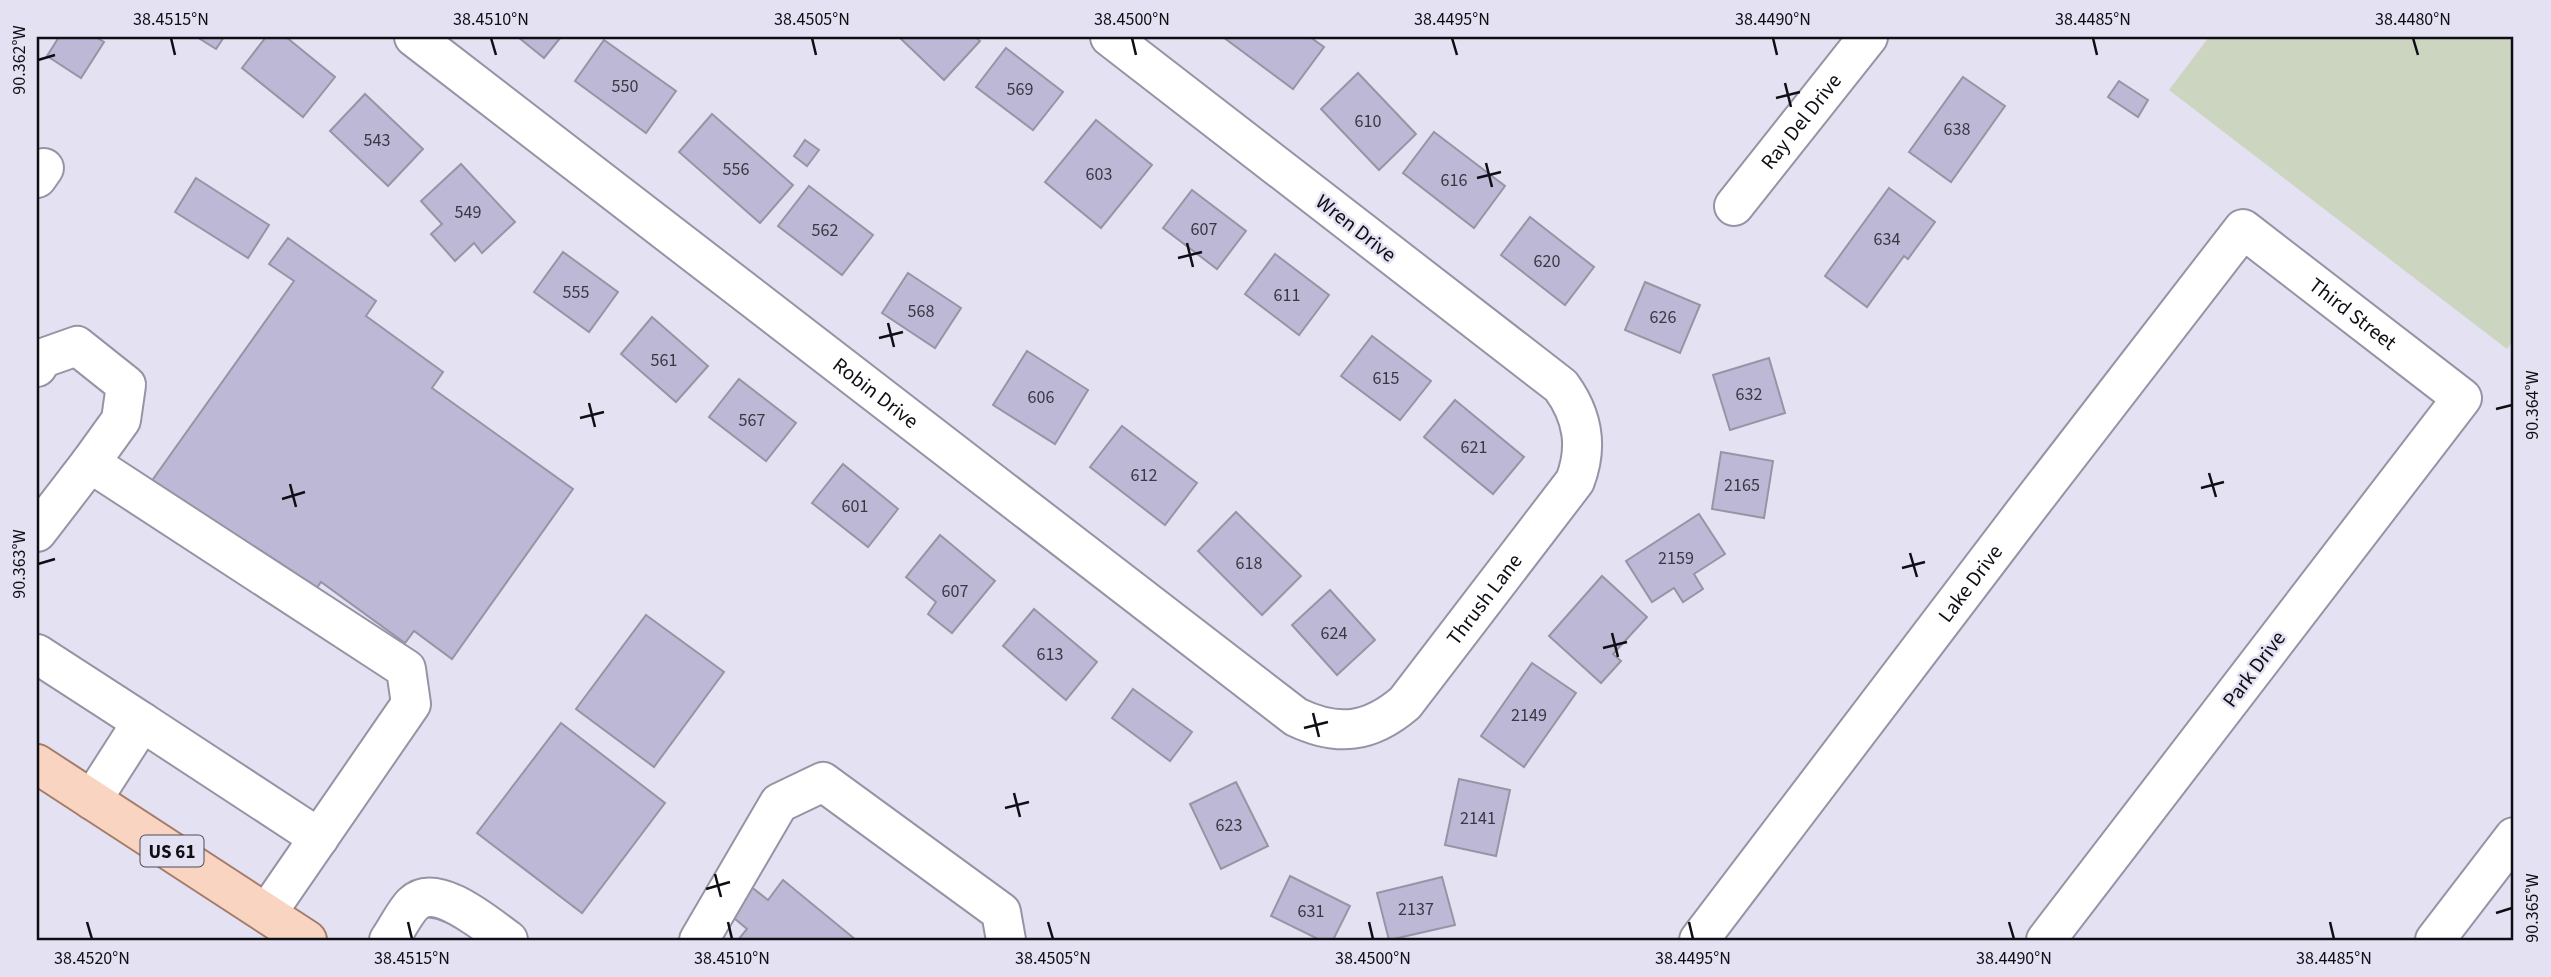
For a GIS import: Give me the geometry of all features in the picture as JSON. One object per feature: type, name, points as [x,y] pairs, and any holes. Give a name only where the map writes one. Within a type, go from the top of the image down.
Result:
[{"type":"main road","name":"US 61","points":[[37,764],[307,940]]},
{"type":"street","name":"Robin Drive","points":[[414,37],[1296,717],[1328,729],[1345,730]]},
{"type":"street","name":"Wren Drive","points":[[1110,37],[1562,386],[1576,409],[1583,434]]},
{"type":"street","name":"Ray Del Drive","points":[[1734,206],[1868,37]]},
{"type":"street","name":"Third Street","points":[[2243,229],[2462,398]]},
{"type":"street","name":"Lake Drive","points":[[1699,940],[2243,229]]},
{"type":"street","points":[[37,367],[43,358],[77,346],[126,385],[121,420],[37,532]]},
{"type":"street","name":"Park Drive","points":[[2046,940],[2462,398]]},
{"type":"street","name":"Thrush Lane","points":[[1345,730],[1377,723],[1405,703],[1575,481],[1582,459],[1583,434]]},
{"type":"street","points":[[90,463],[406,669],[411,704],[267,913]]},
{"type":"street","points":[[37,654],[319,838]]},
{"type":"street","points":[[92,800],[142,722]]},
{"type":"street","points":[[699,940],[779,803],[823,782],[1001,912],[1006,940]]},
{"type":"street","points":[[2435,940],[2514,837]]},
{"type":"street","points":[[389,940],[414,903],[424,898],[435,898],[454,902],[508,940]]},
{"type":"green space","points":[[2209,37],[2514,37],[2514,340],[2507,349],[2169,90]]},
{"type":"building","points":[[59,37],[96,37],[104,42],[81,78],[47,56]]},
{"type":"building","points":[[197,37],[224,37],[216,49]]},
{"type":"building","points":[[266,37],[286,37],[335,77],[303,117],[242,68]]},
{"type":"building","points":[[518,37],[561,37],[544,58]]},
{"type":"building","points":[[899,37],[975,37],[980,41],[944,80]]},
{"type":"building","points":[[1223,37],[1310,37],[1324,47],[1293,89]]},
{"type":"building","points":[[604,40],[676,91],[646,133],[575,81]]},
{"type":"building","points":[[1006,48],[1063,92],[1033,130],[976,87]]},
{"type":"building","points":[[1358,73],[1416,134],[1379,170],[1321,109]]},
{"type":"building","points":[[1963,77],[2005,106],[1951,182],[1909,152]]},
{"type":"building","points":[[2119,81],[2148,100],[2138,117],[2108,97]]},
{"type":"building","points":[[365,94],[423,149],[388,186],[330,131]]},
{"type":"building","points":[[712,114],[793,185],[760,223],[679,152]]},
{"type":"building","points":[[1096,120],[1152,165],[1101,228],[1045,182]]},
{"type":"building","points":[[1434,132],[1505,186],[1474,228],[1403,173]]},
{"type":"building","points":[[805,140],[819,150],[807,166],[794,156]]},
{"type":"building","points":[[461,164],[515,222],[482,253],[474,243],[455,261],[431,234],[442,224],[421,201]]},
{"type":"building","points":[[196,178],[269,225],[248,258],[175,212]]},
{"type":"building","points":[[809,186],[873,235],[842,275],[778,226]]},
{"type":"building","points":[[1889,188],[1935,222],[1908,259],[1904,256],[1867,307],[1825,276]]},
{"type":"building","points":[[1192,190],[1246,231],[1217,269],[1163,228]]},
{"type":"building","points":[[1530,217],[1594,267],[1565,305],[1501,255]]},
{"type":"building","points":[[288,238],[376,301],[366,316],[443,372],[432,388],[573,489],[452,659],[414,631],[405,643],[321,582],[309,599],[146,489],[294,281],[269,264]]},
{"type":"building","points":[[563,252],[618,292],[589,332],[534,292]]},
{"type":"building","points":[[1275,254],[1329,295],[1299,335],[1245,294]]},
{"type":"building","points":[[908,273],[961,308],[935,348],[882,313]]},
{"type":"building","points":[[1645,282],[1700,305],[1680,353],[1625,330]]},
{"type":"building","points":[[652,317],[708,366],[676,402],[621,354]]},
{"type":"building","points":[[1372,336],[1431,381],[1400,420],[1341,376]]},
{"type":"building","points":[[1027,351],[1088,390],[1055,444],[993,405]]},
{"type":"building","points":[[1769,358],[1785,413],[1730,430],[1713,375]]},
{"type":"building","points":[[739,379],[796,423],[766,461],[709,417]]},
{"type":"building","points":[[1455,400],[1524,457],[1493,494],[1424,437]]},
{"type":"building","points":[[1122,426],[1197,483],[1165,525],[1090,467]]},
{"type":"building","points":[[1721,452],[1773,461],[1764,518],[1712,509]]},
{"type":"building","points":[[843,464],[898,509],[868,547],[812,503]]},
{"type":"building","points":[[1236,512],[1301,576],[1262,615],[1198,551]]},
{"type":"building","points":[[1699,514],[1725,554],[1694,574],[1703,589],[1683,602],[1674,588],[1652,602],[1626,561]]},
{"type":"building","points":[[940,535],[995,581],[952,633],[928,614],[936,602],[906,577]]},
{"type":"building","points":[[1602,576],[1647,617],[1613,654],[1621,661],[1601,683],[1549,636]]},
{"type":"building","points":[[1330,590],[1375,640],[1337,675],[1292,625]]},
{"type":"building","points":[[1034,609],[1097,662],[1066,700],[1003,646]]},
{"type":"building","points":[[646,615],[724,672],[654,767],[576,709]]},
{"type":"building","points":[[1532,663],[1576,693],[1524,767],[1481,736]]},
{"type":"building","points":[[1133,689],[1192,732],[1170,761],[1112,718]]},
{"type":"building","points":[[561,723],[665,803],[582,913],[477,833]]},
{"type":"building","points":[[1459,779],[1510,790],[1496,856],[1445,845]]},
{"type":"building","points":[[1236,782],[1268,846],[1221,869],[1190,804]]},
{"type":"building","points":[[1290,876],[1350,906],[1333,940],[1320,940],[1271,916]]},
{"type":"building","points":[[1442,877],[1455,925],[1389,940],[1377,893]]},
{"type":"building","points":[[783,880],[856,940],[738,940],[747,929],[728,913],[750,886],[768,900]]}]
